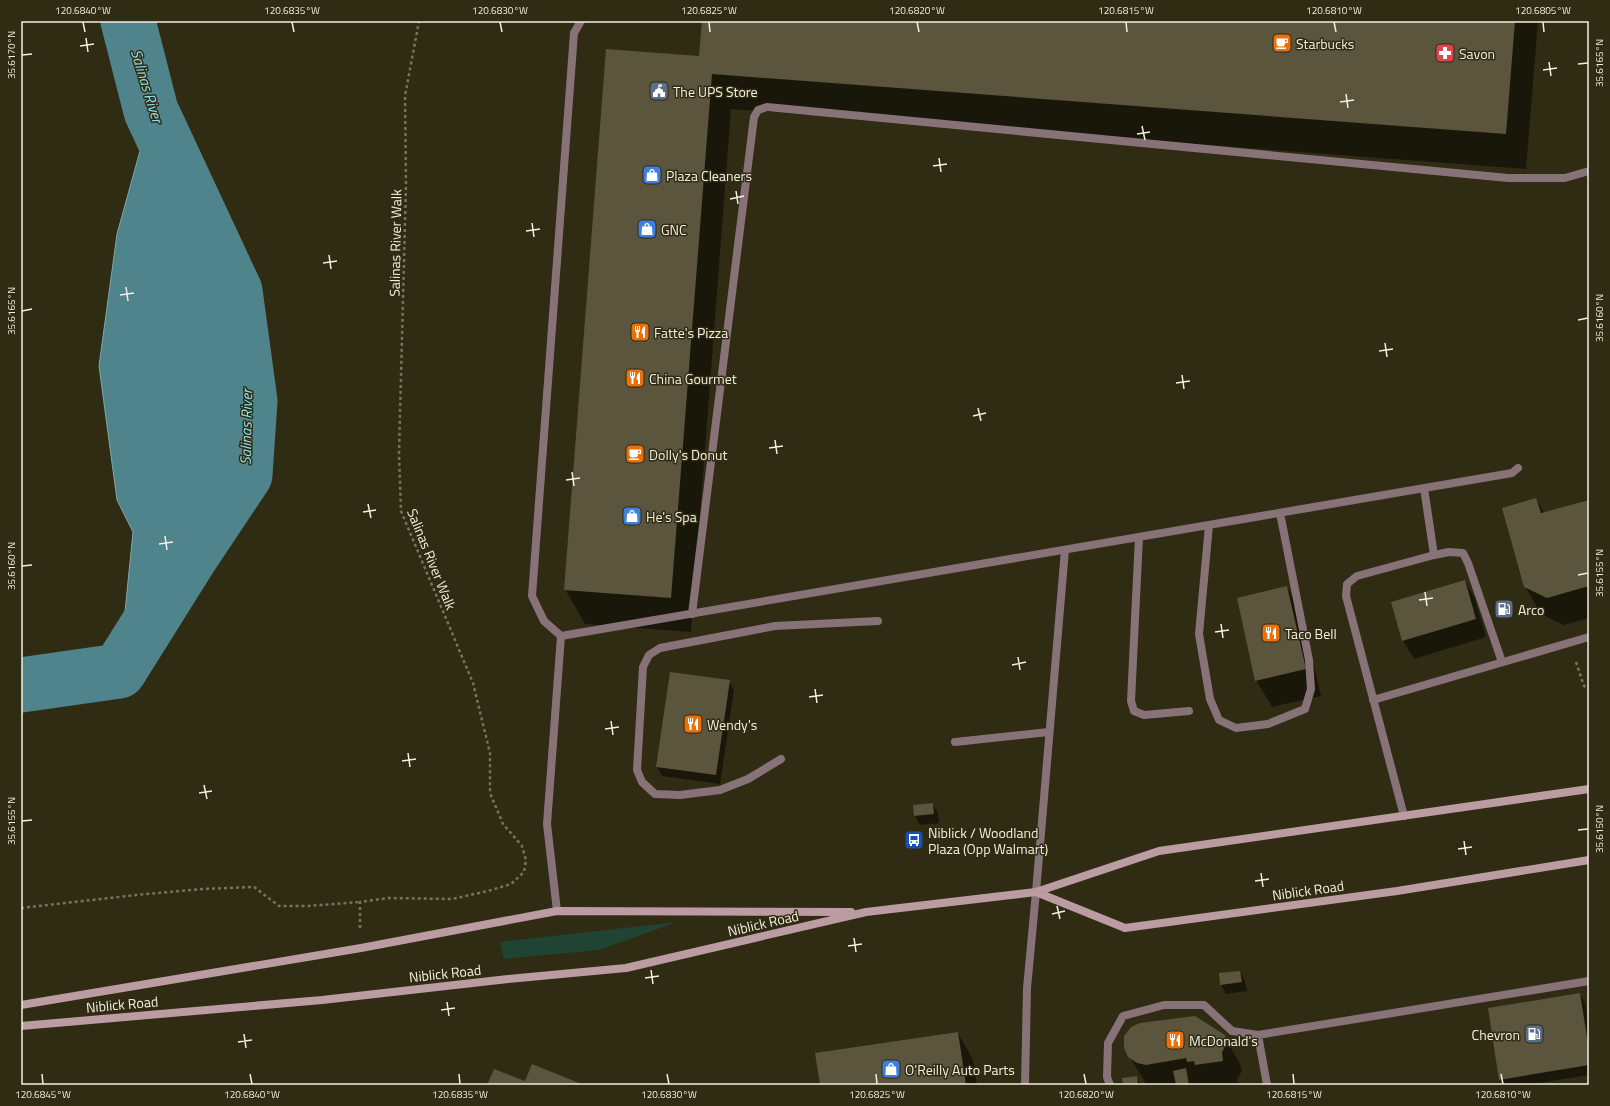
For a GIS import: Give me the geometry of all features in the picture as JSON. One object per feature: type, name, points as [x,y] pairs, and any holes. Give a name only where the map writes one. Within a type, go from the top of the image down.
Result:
[{"type":"main road","name":"Niblick Road","points":[[21,1026],[322,1000],[508,979],[626,968],[866,912],[1036,892],[1159,851],[1589,789]]},
{"type":"main road","name":"Niblick Road","points":[[1036,892],[1125,928],[1397,891],[1589,860]]},
{"type":"main road","name":"Niblick Road","points":[[21,1004],[361,948],[557,911],[866,912]]},
{"type":"street","points":[[561,636],[544,621],[532,596],[574,33],[581,21]]},
{"type":"street","points":[[692,614],[754,117],[758,110],[767,108],[1508,178],[1565,178],[1589,171]]},
{"type":"street","points":[[561,636],[1512,473],[1518,468]]},
{"type":"street","points":[[1424,488],[1434,555]]},
{"type":"street","points":[[1209,525],[1199,634],[1210,699],[1219,720],[1236,728],[1268,724],[1305,709],[1311,689],[1309,660],[1280,513]]},
{"type":"street","points":[[1139,537],[1131,701],[1134,711],[1144,715],[1189,711]]},
{"type":"street","points":[[1025,1085],[1027,988],[1065,550]]},
{"type":"street","points":[[1404,816],[1346,596],[1348,584],[1357,576],[1434,555],[1449,552],[1463,553],[1468,563],[1502,662]]},
{"type":"street","points":[[781,759],[748,779],[720,790],[680,795],[655,794],[642,782],[637,770],[643,667],[649,655],[660,648],[776,626],[878,622]]},
{"type":"street","points":[[557,911],[547,824],[561,636]]},
{"type":"street","points":[[1373,700],[1589,637]]},
{"type":"street","points":[[955,742],[1049,732]]},
{"type":"street","points":[[1110,1085],[1107,1077],[1108,1042],[1123,1016],[1164,1005],[1204,1005],[1232,1031],[1258,1035],[1589,981]]},
{"type":"street","points":[[1258,1035],[1266,1085]]},
{"type":"path","name":"Salinas River Walk","points":[[419,21],[405,96],[406,184],[400,453],[401,511],[473,683],[490,754],[490,793],[503,824],[522,846],[526,860],[529,864]]},
{"type":"path","points":[[1570,642],[1584,686],[1589,689]]},
{"type":"path","points":[[21,908],[158,893],[254,887],[279,906],[308,906],[388,898],[452,899],[511,884],[524,872],[526,860]]},
{"type":"path","points":[[360,902],[361,948]]},
{"type":"green space","points":[[677,922],[599,950],[504,959],[500,942]]},
{"type":"water","points":[[151,111],[235,291],[250,401],[245,475],[191,556],[119,671],[133,532],[117,500],[99,366],[117,234]]},
{"type":"building","points":[[702,21],[1515,21],[1506,134],[712,74],[671,598],[564,590],[606,49],[699,56]]},
{"type":"building","points":[[1536,498],[1541,513],[1589,500],[1589,586],[1547,598],[1524,587],[1502,508]]},
{"type":"building","points":[[1465,580],[1476,619],[1402,641],[1391,602]]},
{"type":"building","name":"Taco Bell","points":[[1287,586],[1306,669],[1255,681],[1237,598]]},
{"type":"building","name":"Wendy's","points":[[670,672],[730,680],[716,775],[656,767]]},
{"type":"building","points":[[933,803],[934,814],[914,816],[913,805]]},
{"type":"building","points":[[1240,971],[1242,982],[1220,985],[1219,973]]},
{"type":"building","points":[[1580,993],[1589,1050],[1589,1065],[1499,1080],[1488,1008]]},
{"type":"building","name":"McDonald's","points":[[1195,1016],[1225,1035],[1227,1043],[1222,1052],[1223,1061],[1195,1065],[1194,1061],[1187,1062],[1186,1058],[1146,1065],[1137,1063],[1128,1057],[1124,1048],[1124,1036],[1131,1027],[1140,1023]]},
{"type":"building","name":"O'Reilly Auto Parts","points":[[958,1032],[966,1085],[820,1085],[815,1053]]},
{"type":"building","points":[[532,1064],[584,1085],[487,1085],[494,1069],[525,1081]]},
{"type":"building","points":[[1186,1068],[1189,1085],[1176,1085],[1173,1071]]},
{"type":"building","points":[[1137,1076],[1138,1085],[1123,1085],[1122,1078]]},
{"type":"waterway","name":"Salinas River","points":[[21,685],[119,671],[191,556],[245,475],[250,401],[235,291],[151,111],[128,21]]},
{"type":"place","name":"Starbucks","points":[[1282,43]]},
{"type":"place","name":"Savon","points":[[1445,53]]},
{"type":"place","name":"The UPS Store","points":[[659,91]]},
{"type":"place","name":"Plaza Cleaners","points":[[652,175]]},
{"type":"place","name":"GNC","points":[[647,229]]},
{"type":"place","name":"Fatte's Pizza","points":[[640,332]]},
{"type":"place","name":"China Gourmet","points":[[635,378]]},
{"type":"place","name":"Dolly's Donut","points":[[635,454]]},
{"type":"place","name":"He's Spa","points":[[632,516]]},
{"type":"place","name":"Arco","points":[[1504,609]]},
{"type":"place","name":"Taco Bell","points":[[1271,633]]},
{"type":"place","name":"Wendy's","points":[[693,724]]},
{"type":"place","name":"Niblick / Woodland Plaza (Opp Walmart)","points":[[914,840]]},
{"type":"place","name":"Chevron","points":[[1534,1034]]},
{"type":"place","name":"McDonald's","points":[[1175,1040]]},
{"type":"place","name":"O'Reilly Auto Parts","points":[[891,1069]]}]
